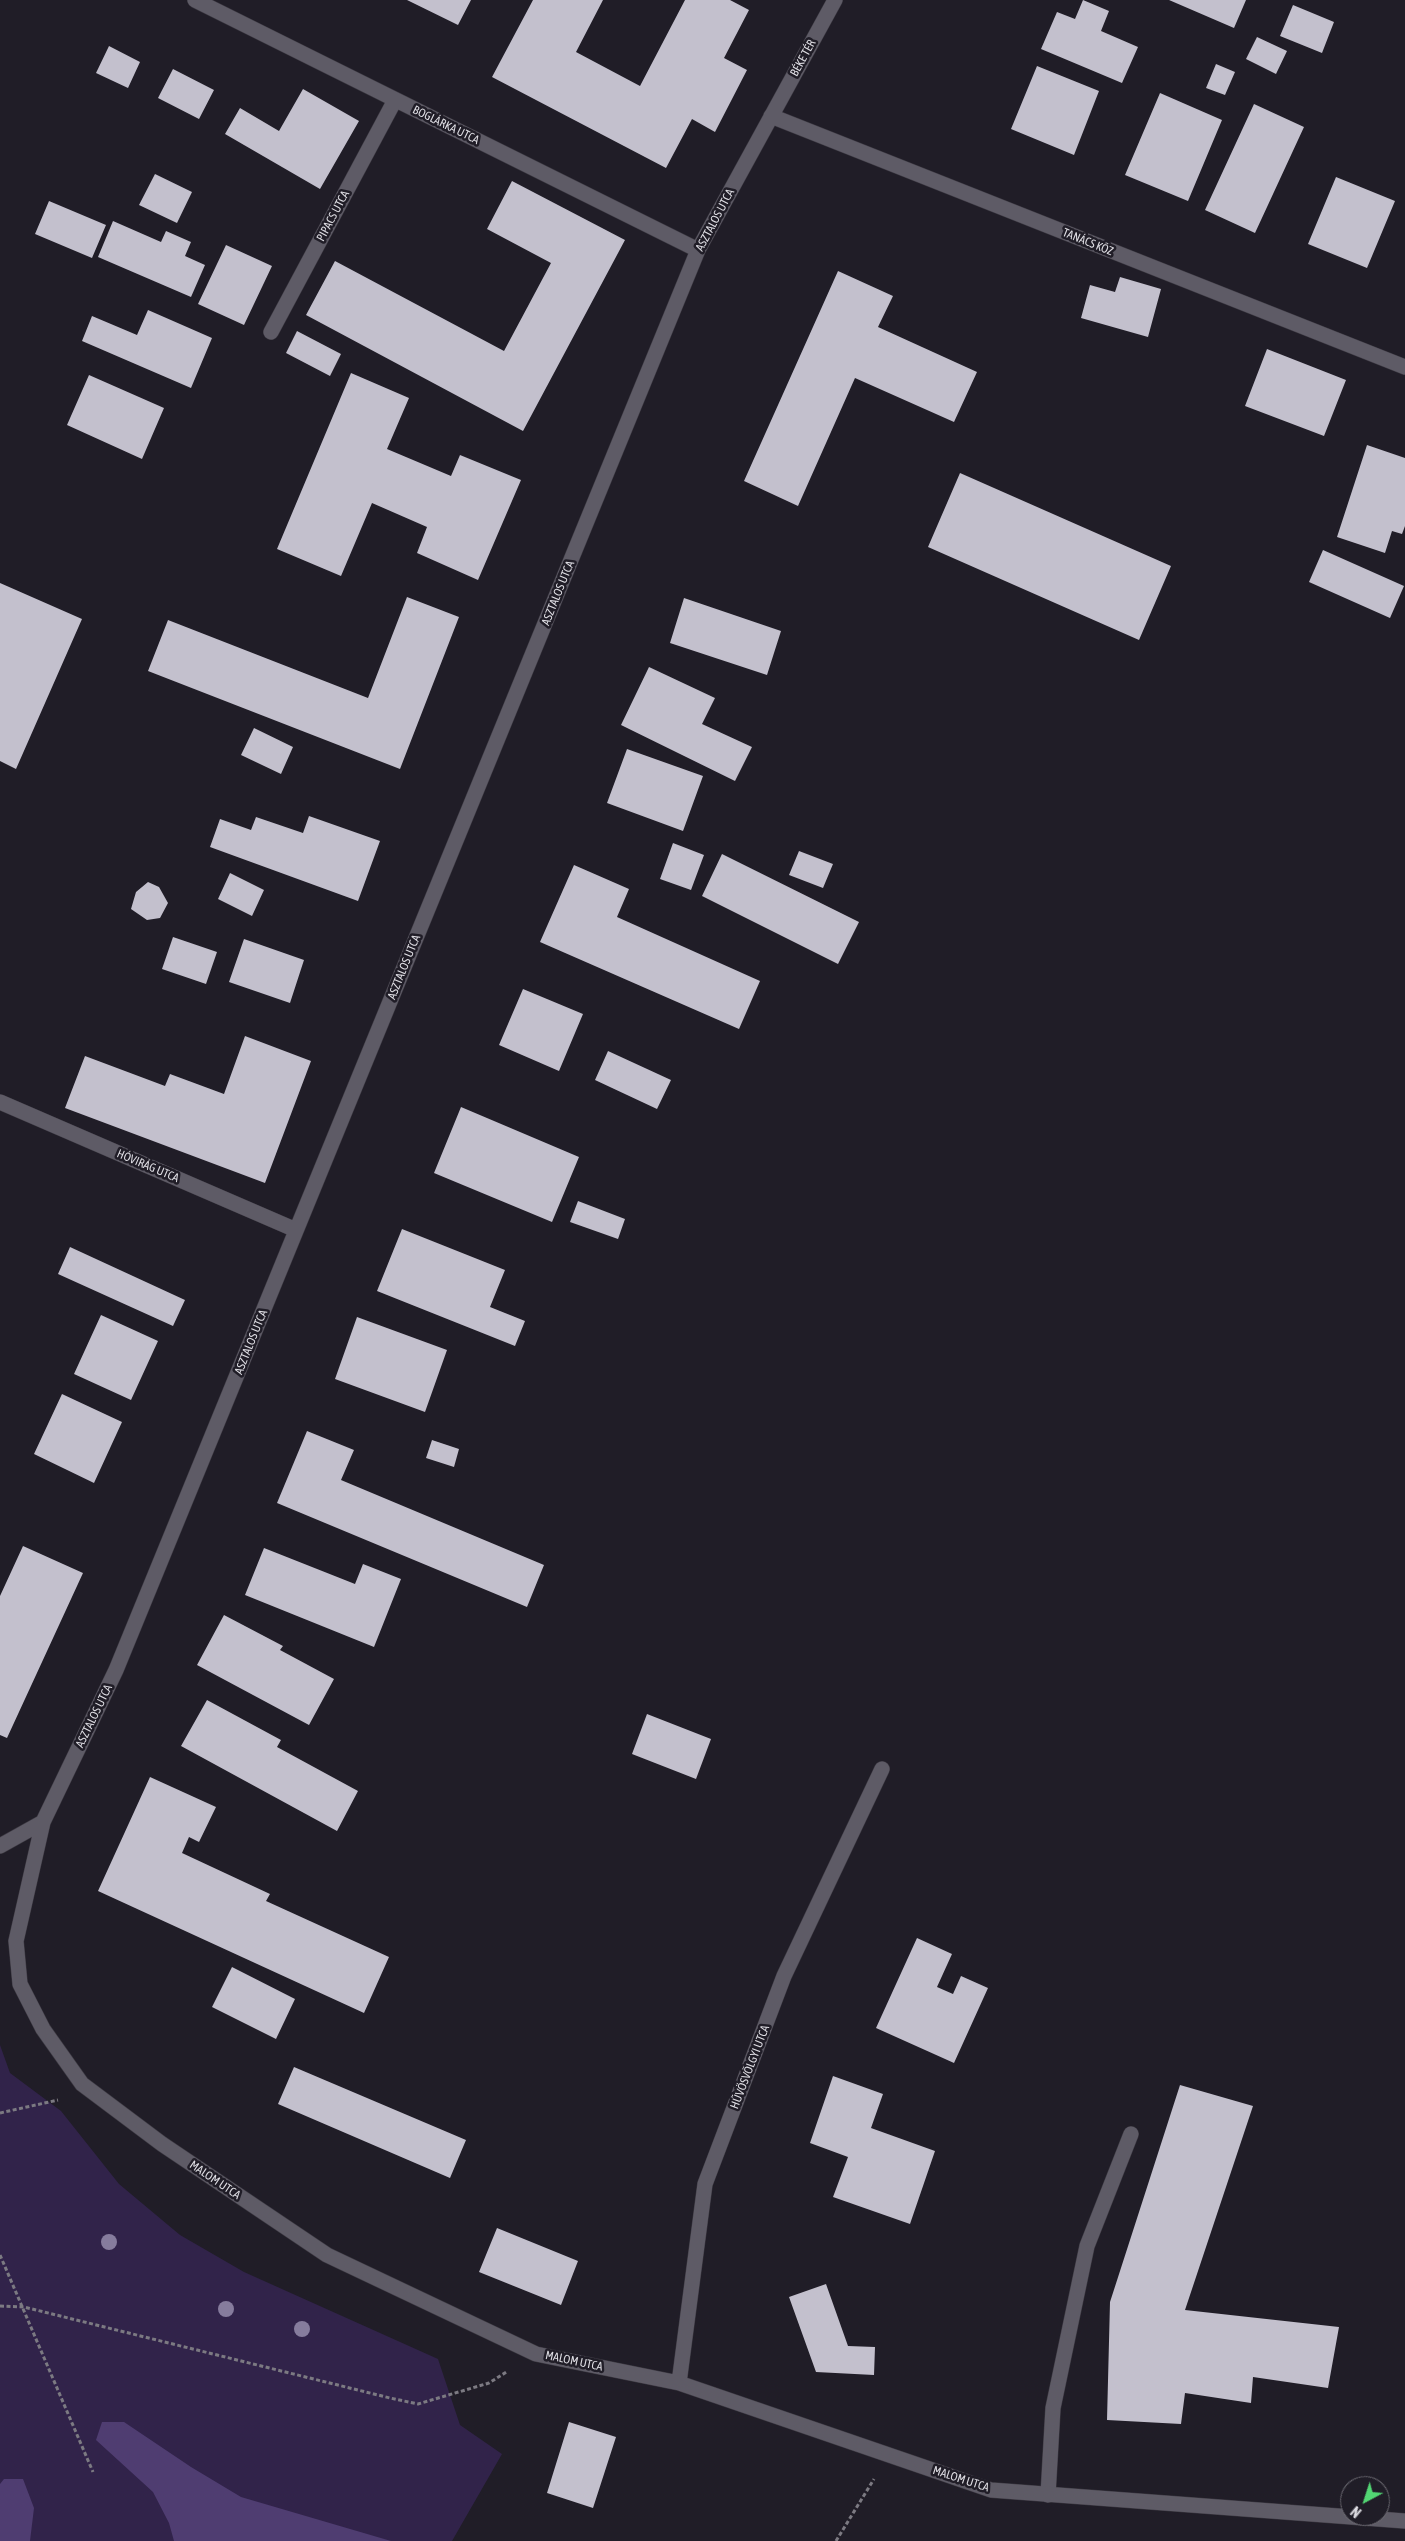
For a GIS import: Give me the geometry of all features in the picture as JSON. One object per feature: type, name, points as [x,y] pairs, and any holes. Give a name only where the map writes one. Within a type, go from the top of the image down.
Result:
[{"type":"street","name":"BOGLÁRKA UTCA","points":[[195,0],[698,250]]},
{"type":"street","name":"BÉKE TÉR","points":[[771,116],[834,0]]},
{"type":"street","name":"PIPACS UTCA","points":[[271,332],[395,100]]},
{"type":"street","name":"ASZTALOS UTCA","points":[[43,1822],[116,1670],[698,250],[771,116]]},
{"type":"street","name":"TANÁCS KÖZ","points":[[771,116],[1405,367]]},
{"type":"street","name":"HÓVIRÁG UTCA","points":[[0,1102],[296,1230]]},
{"type":"street","name":"HŰVÖSVÖLGYI UTCA","points":[[678,2383],[705,2184],[784,1976],[882,1769]]},
{"type":"street","points":[[0,1846],[43,1822]]},
{"type":"street","name":"MALOM UTCA","points":[[43,1822],[16,1941],[20,1984],[43,2029],[82,2084],[162,2144],[327,2255],[536,2354],[678,2383],[992,2490],[1405,2521]]},
{"type":"street","points":[[1048,2494],[1053,2408],[1087,2246],[1130,2134]]},
{"type":"path","points":[[0,2113],[65,2099],[82,2084]]},
{"type":"path","points":[[0,2255],[24,2307],[93,2472]]},
{"type":"path","points":[[0,2306],[24,2307],[418,2404],[489,2383],[536,2354]]},
{"type":"path","points":[[836,2541],[889,2455]]},
{"type":"shaded area","points":[[0,2045],[10,2073],[61,2111],[119,2184],[180,2235],[244,2272],[438,2359],[460,2425],[502,2454],[452,2541],[0,2541]]},
{"type":"shaded area","points":[[102,2422],[124,2422],[191,2467],[241,2497],[391,2541],[174,2541],[169,2523],[153,2492],[96,2440]]},
{"type":"shaded area","points":[[4,2479],[23,2479],[34,2508],[30,2541],[0,2541],[0,2484]]},
{"type":"building","points":[[407,0],[471,0],[458,25]]},
{"type":"building","points":[[533,0],[603,0],[576,52],[640,86],[685,0],[730,0],[749,10],[724,58],[747,70],[715,132],[692,119],[666,168],[492,77]]},
{"type":"building","points":[[1083,0],[1109,11],[1101,31],[1138,47],[1122,83],[1041,49],[1057,12],[1075,19]]},
{"type":"building","points":[[1169,0],[1246,0],[1234,28]]},
{"type":"building","points":[[1293,5],[1334,22],[1322,53],[1280,36]]},
{"type":"building","points":[[1257,37],[1287,51],[1276,74],[1246,59]]},
{"type":"building","points":[[109,46],[140,62],[128,88],[96,73]]},
{"type":"building","points":[[1216,64],[1235,72],[1225,95],[1206,88]]},
{"type":"building","points":[[1037,66],[1099,91],[1074,155],[1011,129]]},
{"type":"building","points":[[173,69],[214,90],[199,119],[158,98]]},
{"type":"building","points":[[303,89],[359,121],[320,189],[225,134],[240,108],[279,131]]},
{"type":"building","points":[[1160,93],[1222,120],[1188,201],[1125,175]]},
{"type":"building","points":[[1254,104],[1304,127],[1255,233],[1205,210]]},
{"type":"building","points":[[155,174],[192,192],[177,223],[139,205]]},
{"type":"building","points":[[1336,177],[1395,201],[1367,268],[1308,244]]},
{"type":"building","points":[[512,181],[625,240],[523,431],[306,315],[335,261],[504,351],[551,263],[487,229]]},
{"type":"building","points":[[49,201],[106,225],[92,258],[35,234]]},
{"type":"building","points":[[113,221],[161,242],[166,231],[191,242],[185,256],[205,265],[191,297],[98,257]]},
{"type":"building","points":[[226,245],[272,266],[244,325],[198,304]]},
{"type":"building","points":[[838,271],[893,296],[878,327],[977,372],[954,422],[855,378],[798,506],[744,481]]},
{"type":"building","points":[[1120,277],[1161,289],[1148,337],[1081,318],[1090,285],[1115,292]]},
{"type":"building","points":[[148,310],[212,338],[191,388],[82,341],[92,316],[137,335]]},
{"type":"building","points":[[297,331],[341,354],[330,376],[286,353]]},
{"type":"building","points":[[1267,349],[1346,380],[1324,436],[1245,406]]},
{"type":"building","points":[[351,373],[409,398],[387,449],[451,476],[460,455],[521,480],[478,580],[417,553],[427,527],[372,503],[341,576],[277,549]]},
{"type":"building","points":[[89,375],[164,408],[142,459],[67,425]]},
{"type":"building","points":[[1367,445],[1405,458],[1405,526],[1402,534],[1392,531],[1385,553],[1337,537]]},
{"type":"building","points":[[960,473],[1171,566],[1139,640],[928,547]]},
{"type":"building","points":[[1323,550],[1404,586],[1390,618],[1309,582]]},
{"type":"building","points":[[0,583],[82,619],[16,769],[0,761]]},
{"type":"building","points":[[407,597],[459,617],[400,769],[148,671],[168,620],[368,698]]},
{"type":"building","points":[[684,598],[781,631],[767,675],[670,643]]},
{"type":"building","points":[[649,667],[715,698],[702,724],[752,747],[735,781],[621,725]]},
{"type":"building","points":[[254,728],[293,747],[281,774],[241,755]]},
{"type":"building","points":[[627,749],[703,776],[683,831],[607,803]]},
{"type":"building","points":[[309,816],[380,841],[358,901],[210,847],[220,819],[251,830],[256,817],[303,833]]},
{"type":"building","points":[[673,843],[704,855],[691,890],[660,879]]},
{"type":"building","points":[[799,851],[833,864],[823,888],[789,875]]},
{"type":"building","points":[[722,854],[859,922],[838,964],[702,896]]},
{"type":"building","points":[[574,865],[629,889],[617,917],[760,981],[739,1029],[540,942]]},
{"type":"building","points":[[230,873],[264,890],[252,916],[218,899]]},
{"type":"building","points":[[148,882],[159,887],[168,903],[160,918],[147,920],[131,909],[136,892]]},
{"type":"building","points":[[173,937],[217,952],[206,984],[162,969]]},
{"type":"building","points":[[244,939],[304,960],[290,1003],[229,982]]},
{"type":"building","points":[[523,989],[583,1014],[559,1071],[499,1045]]},
{"type":"building","points":[[245,1036],[311,1061],[265,1183],[65,1108],[85,1056],[165,1086],[170,1074],[224,1094]]},
{"type":"building","points":[[608,1051],[671,1080],[657,1109],[595,1080]]},
{"type":"building","points":[[461,1107],[579,1157],[552,1222],[434,1173]]},
{"type":"building","points":[[578,1201],[625,1219],[618,1239],[570,1222]]},
{"type":"building","points":[[402,1229],[505,1270],[490,1307],[525,1321],[515,1346],[377,1291]]},
{"type":"building","points":[[70,1247],[185,1300],[173,1326],[58,1274]]},
{"type":"building","points":[[101,1315],[158,1341],[131,1400],[74,1374]]},
{"type":"building","points":[[357,1317],[447,1350],[425,1412],[335,1379]]},
{"type":"building","points":[[62,1394],[122,1422],[94,1483],[34,1454]]},
{"type":"building","points":[[307,1431],[354,1450],[341,1480],[544,1565],[527,1607],[277,1503]]},
{"type":"building","points":[[432,1440],[459,1449],[454,1467],[426,1458]]},
{"type":"building","points":[[23,1546],[83,1573],[7,1738],[0,1735],[0,1596]]},
{"type":"building","points":[[264,1548],[355,1584],[363,1564],[401,1579],[374,1647],[245,1595]]},
{"type":"building","points":[[224,1615],[283,1646],[280,1650],[334,1679],[309,1725],[197,1665]]},
{"type":"building","points":[[207,1700],[281,1740],[277,1747],[358,1791],[337,1831],[181,1746]]},
{"type":"building","points":[[647,1714],[711,1739],[696,1779],[632,1754]]},
{"type":"building","points":[[150,1777],[216,1807],[199,1842],[189,1837],[182,1853],[270,1894],[266,1901],[389,1957],[364,2013],[98,1891]]},
{"type":"building","points":[[917,1938],[952,1954],[937,1987],[953,1994],[961,1976],[988,1988],[954,2063],[876,2028]]},
{"type":"building","points":[[232,1967],[295,1999],[276,2039],[212,2007]]},
{"type":"building","points":[[294,2067],[466,2140],[450,2178],[278,2104]]},
{"type":"building","points":[[833,2076],[883,2094],[871,2128],[935,2151],[910,2224],[833,2197],[848,2157],[810,2143]]},
{"type":"building","points":[[1180,2085],[1253,2106],[1185,2310],[1339,2327],[1328,2388],[1253,2377],[1251,2403],[1185,2393],[1181,2424],[1107,2420],[1110,2302]]},
{"type":"building","points":[[497,2228],[578,2261],[561,2305],[479,2272]]},
{"type":"building","points":[[826,2284],[848,2346],[875,2347],[874,2375],[816,2372],[789,2297]]},
{"type":"building","points":[[569,2422],[616,2437],[593,2508],[547,2493]]}]
